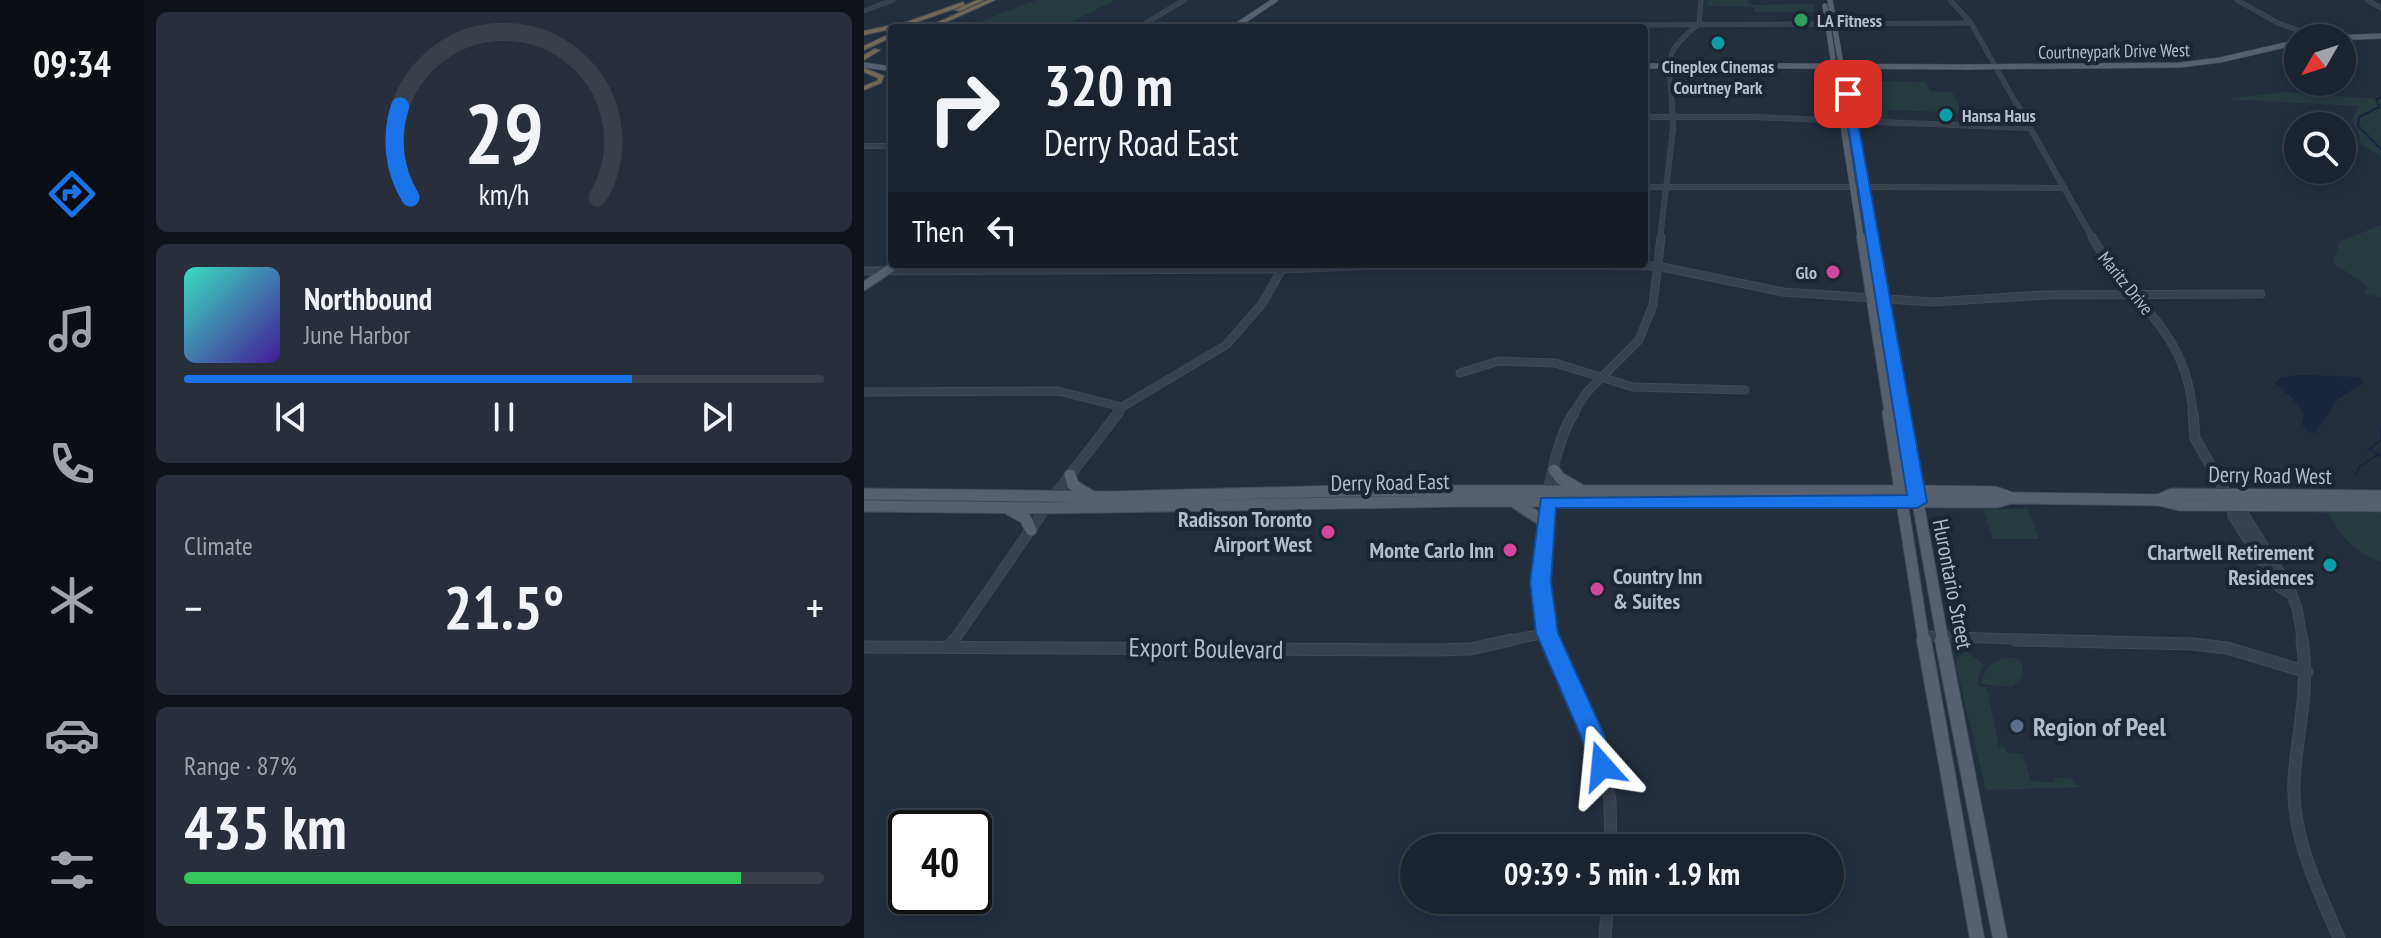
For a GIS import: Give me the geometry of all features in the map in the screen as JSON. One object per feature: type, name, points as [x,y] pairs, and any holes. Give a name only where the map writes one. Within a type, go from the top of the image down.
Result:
[{"type":"highway","points":[[917,24],[972,0]]},
{"type":"highway","points":[[925,24],[981,0]]},
{"type":"highway","points":[[937,24],[992,0]]},
{"type":"highway","points":[[904,24],[963,4]]},
{"type":"highway","points":[[864,33],[888,28]]},
{"type":"highway","points":[[864,53],[888,41]]},
{"type":"highway","points":[[864,53],[877,50],[888,42]]},
{"type":"highway","points":[[864,68],[882,77],[879,82],[864,89]]},
{"type":"highway","points":[[864,89],[888,81]]},
{"type":"highway","points":[[864,89],[885,86]]},
{"type":"main road","points":[[1241,24],[1275,0]]},
{"type":"main road","name":"Hurontario Street","points":[[1824,0],[1865,188],[1883,300],[1923,636],[1977,938]]},
{"type":"main road","name":"Hurontario Street","points":[[1830,0],[1835,24],[1843,121],[1870,299],[1908,500],[1943,639],[2000,938]]},
{"type":"main road","points":[[2356,37],[2381,36]]},
{"type":"main road","name":"Courtneypark Drive West","points":[[1648,66],[2197,64],[2284,45]]},
{"type":"main road","points":[[864,68],[888,70]]},
{"type":"main road","points":[[864,284],[888,268]]},
{"type":"main road","points":[[1554,470],[1570,485],[1589,491]]},
{"type":"main road","points":[[1070,475],[1073,485],[1093,496]]},
{"type":"main road","name":"Derry Road East","points":[[1466,496],[1511,501],[1589,491],[1908,500]]},
{"type":"main road","name":"Derry Road East","points":[[864,494],[1093,496],[1138,501]]},
{"type":"main road","name":"Derry Road East","points":[[864,506],[1046,508],[1138,501],[1466,496],[1841,503],[1890,507],[1908,500]]},
{"type":"main road","name":"Derry Road West","points":[[1908,500],[2159,500],[2179,505],[2230,500],[2381,496]]},
{"type":"main road","name":"Derry Road West","points":[[2230,500],[2381,506]]},
{"type":"main road","points":[[1511,501],[1546,523]]},
{"type":"main road","points":[[1004,507],[1025,518],[1031,530]]},
{"type":"street","points":[[864,11],[893,0]]},
{"type":"street","points":[[1145,24],[1184,0]]},
{"type":"street","points":[[1611,834],[1610,800],[1598,751],[1547,633],[1541,582],[1548,497],[1562,430],[1574,408],[1641,336],[1653,305],[1674,117],[1669,54],[1675,43],[1699,24],[1701,0]]},
{"type":"street","name":"Maritz Drive","points":[[1950,0],[1971,23],[2096,244],[2183,360],[2192,398],[2195,438],[2230,500],[2233,516],[2278,586],[2289,593],[2297,608],[2307,672]]},
{"type":"street","points":[[2237,0],[2284,25]]},
{"type":"street","points":[[2367,0],[2381,8]]},
{"type":"street","points":[[1648,24],[1971,23]]},
{"type":"street","points":[[1648,117],[2030,128]]},
{"type":"street","points":[[864,146],[888,146]]},
{"type":"street","points":[[1648,187],[2065,188]]},
{"type":"street","points":[[1648,266],[1783,292],[1883,300],[1950,302],[2044,295],[2261,294]]},
{"type":"street","points":[[864,271],[888,267]]},
{"type":"street","points":[[1086,268],[1306,268]]},
{"type":"street","points":[[950,647],[1054,496],[1122,407],[1226,345],[1262,304],[1282,269]]},
{"type":"street","points":[[1460,373],[1499,361],[1526,361],[1555,363],[1633,387],[1745,390]]},
{"type":"street","points":[[864,392],[1058,391],[1122,407]]},
{"type":"street","name":"Export Boulevard","points":[[864,647],[1430,650],[1470,649],[1547,633]]},
{"type":"street","points":[[1923,636],[1943,639],[2192,644],[2227,648],[2307,672],[2294,783],[2298,824],[2315,883],[2339,938]]},
{"type":"street","points":[[1605,938],[1607,914]]},
{"type":"green space","points":[[1036,0],[1115,0],[1067,24],[974,24]]},
{"type":"green space","points":[[1707,0],[1747,0],[1752,5],[1814,4],[1814,12],[1755,12],[1754,7],[1708,6]]},
{"type":"green space","points":[[1851,80],[1926,82],[1930,91],[1952,92],[1966,123],[1958,123],[1962,119],[1957,111],[1941,109],[1941,112],[1886,110],[1890,120],[1862,119]]},
{"type":"green space","points":[[2284,92],[2284,96],[2381,99],[2381,157],[2359,143],[2356,112],[2359,106],[2224,99]]},
{"type":"green space","points":[[2381,225],[2381,297],[2363,294],[2368,286],[2333,263],[2339,242]]},
{"type":"green space","points":[[2028,508],[2039,539],[1993,539],[1983,510]]},
{"type":"green space","points":[[2329,513],[2381,513],[2381,562],[2350,543]]},
{"type":"green space","points":[[1966,651],[1985,665],[1979,673],[1978,686],[1986,687],[1999,747],[2007,752],[2023,754],[2031,781],[2053,783],[2056,777],[2073,780],[2079,787],[1986,790],[1956,666],[1957,658]]},
{"type":"green space","points":[[2003,658],[2015,658],[2023,665],[2021,678],[2012,687],[1980,684],[1988,666]]},
{"type":"water","points":[[2281,377],[2360,377],[2363,383],[2338,399],[2315,433],[2306,432],[2302,423],[2304,414],[2275,383]]},
{"type":"waterway","points":[[2381,98],[2376,99],[2379,107],[2359,117],[2358,126],[2381,149]]},
{"type":"waterway","points":[[2381,428],[2381,439]]},
{"type":"waterway","points":[[2381,440],[2369,449],[2381,456]]},
{"type":"waterway","points":[[2356,476],[2359,467],[2377,455]]},
{"type":"place","name":"LA Fitness","points":[[1801,20]]},
{"type":"place","name":"Cineplex Cinemas Courtney Park","points":[[1718,43]]},
{"type":"place","name":"Hansa Haus","points":[[1946,115]]},
{"type":"place","name":"Glo","points":[[1833,272]]},
{"type":"place","name":"Radisson Toronto Airport West","points":[[1328,532]]},
{"type":"place","name":"Monte Carlo Inn","points":[[1510,550]]},
{"type":"place","name":"Chartwell Retirement Residences","points":[[2330,565]]},
{"type":"place","name":"Country Inn & Suites","points":[[1597,589]]},
{"type":"place","name":"Region of Peel","points":[[2017,726]]},
{"type":"route","points":[[1602,766],[1592,734],[1547,633],[1541,582],[1547,502],[1917,502],[1848,94]]}]
